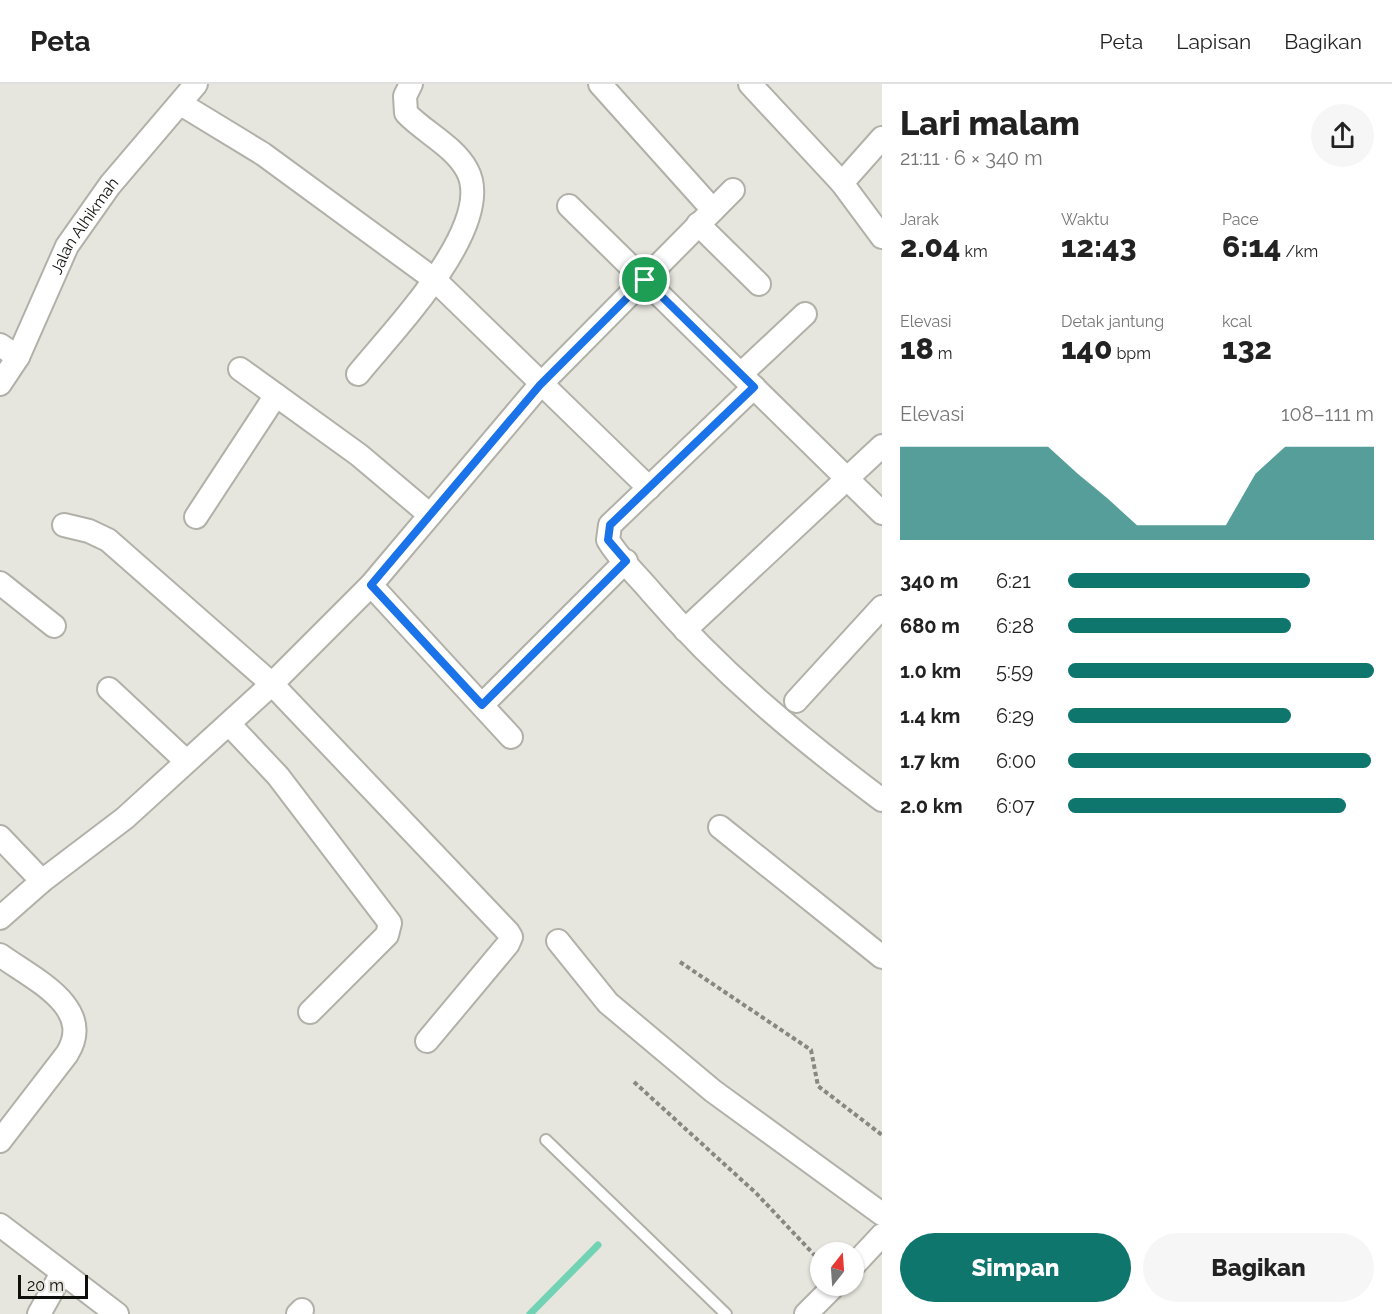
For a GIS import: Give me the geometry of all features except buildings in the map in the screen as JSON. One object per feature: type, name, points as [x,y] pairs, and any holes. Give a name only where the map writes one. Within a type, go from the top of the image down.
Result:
[{"type":"street","name":"Jalan Alhikmah","points":[[0,384],[9,351],[67,246],[110,185],[196,84]]},
{"type":"street","points":[[358,374],[435,280],[461,235],[470,207],[471,182],[458,159],[406,113],[404,102],[411,84]]},
{"type":"street","points":[[600,84],[759,284]]},
{"type":"street","points":[[750,84],[842,183],[882,237]]},
{"type":"street","points":[[181,104],[263,154],[435,280],[540,385],[649,488]]},
{"type":"street","points":[[842,183],[882,138]]},
{"type":"street","points":[[0,918],[124,818],[272,684],[371,585],[540,385],[733,190]]},
{"type":"street","points":[[569,206],[882,513]]},
{"type":"street","points":[[805,314],[649,488],[608,530],[608,540],[685,630],[767,710],[882,800]]},
{"type":"street","points":[[240,369],[359,455],[430,515]]},
{"type":"street","points":[[196,517],[276,395]]},
{"type":"street","points":[[685,630],[882,446]]},
{"type":"street","points":[[64,525],[89,531],[108,540],[272,684],[510,935],[508,944],[427,1041]]},
{"type":"street","points":[[482,705],[626,561]]},
{"type":"street","points":[[0,584],[54,626]]},
{"type":"street","points":[[371,585],[511,737]]},
{"type":"street","points":[[796,701],[882,608]]},
{"type":"street","points":[[109,688],[186,760]]},
{"type":"street","points":[[229,724],[278,776],[390,923],[387,935],[310,1012]]},
{"type":"street","points":[[720,827],[882,957]]},
{"type":"street","points":[[0,837],[42,882]]},
{"type":"street","points":[[558,941],[616,1011],[713,1091],[882,1214]]},
{"type":"street","points":[[0,955],[63,1003],[74,1017],[76,1030],[74,1042],[67,1054],[0,1141]]},
{"type":"street","points":[[0,1225],[117,1314]]},
{"type":"street","points":[[864,1254],[882,1235]]},
{"type":"street","points":[[39,1314],[62,1273]]},
{"type":"street","points":[[806,1314],[824,1296]]},
{"type":"lane","points":[[546,1140],[726,1314]]},
{"type":"path","points":[[680,962],[811,1050],[818,1086],[882,1135]]},
{"type":"path","points":[[634,1082],[756,1193],[810,1250]]},
{"type":"waterway","points":[[530,1314],[598,1245]]},
{"type":"route","points":[[645,280],[754,387],[610,525],[608,540],[626,561],[482,705],[371,585],[540,385],[645,280]]}]
